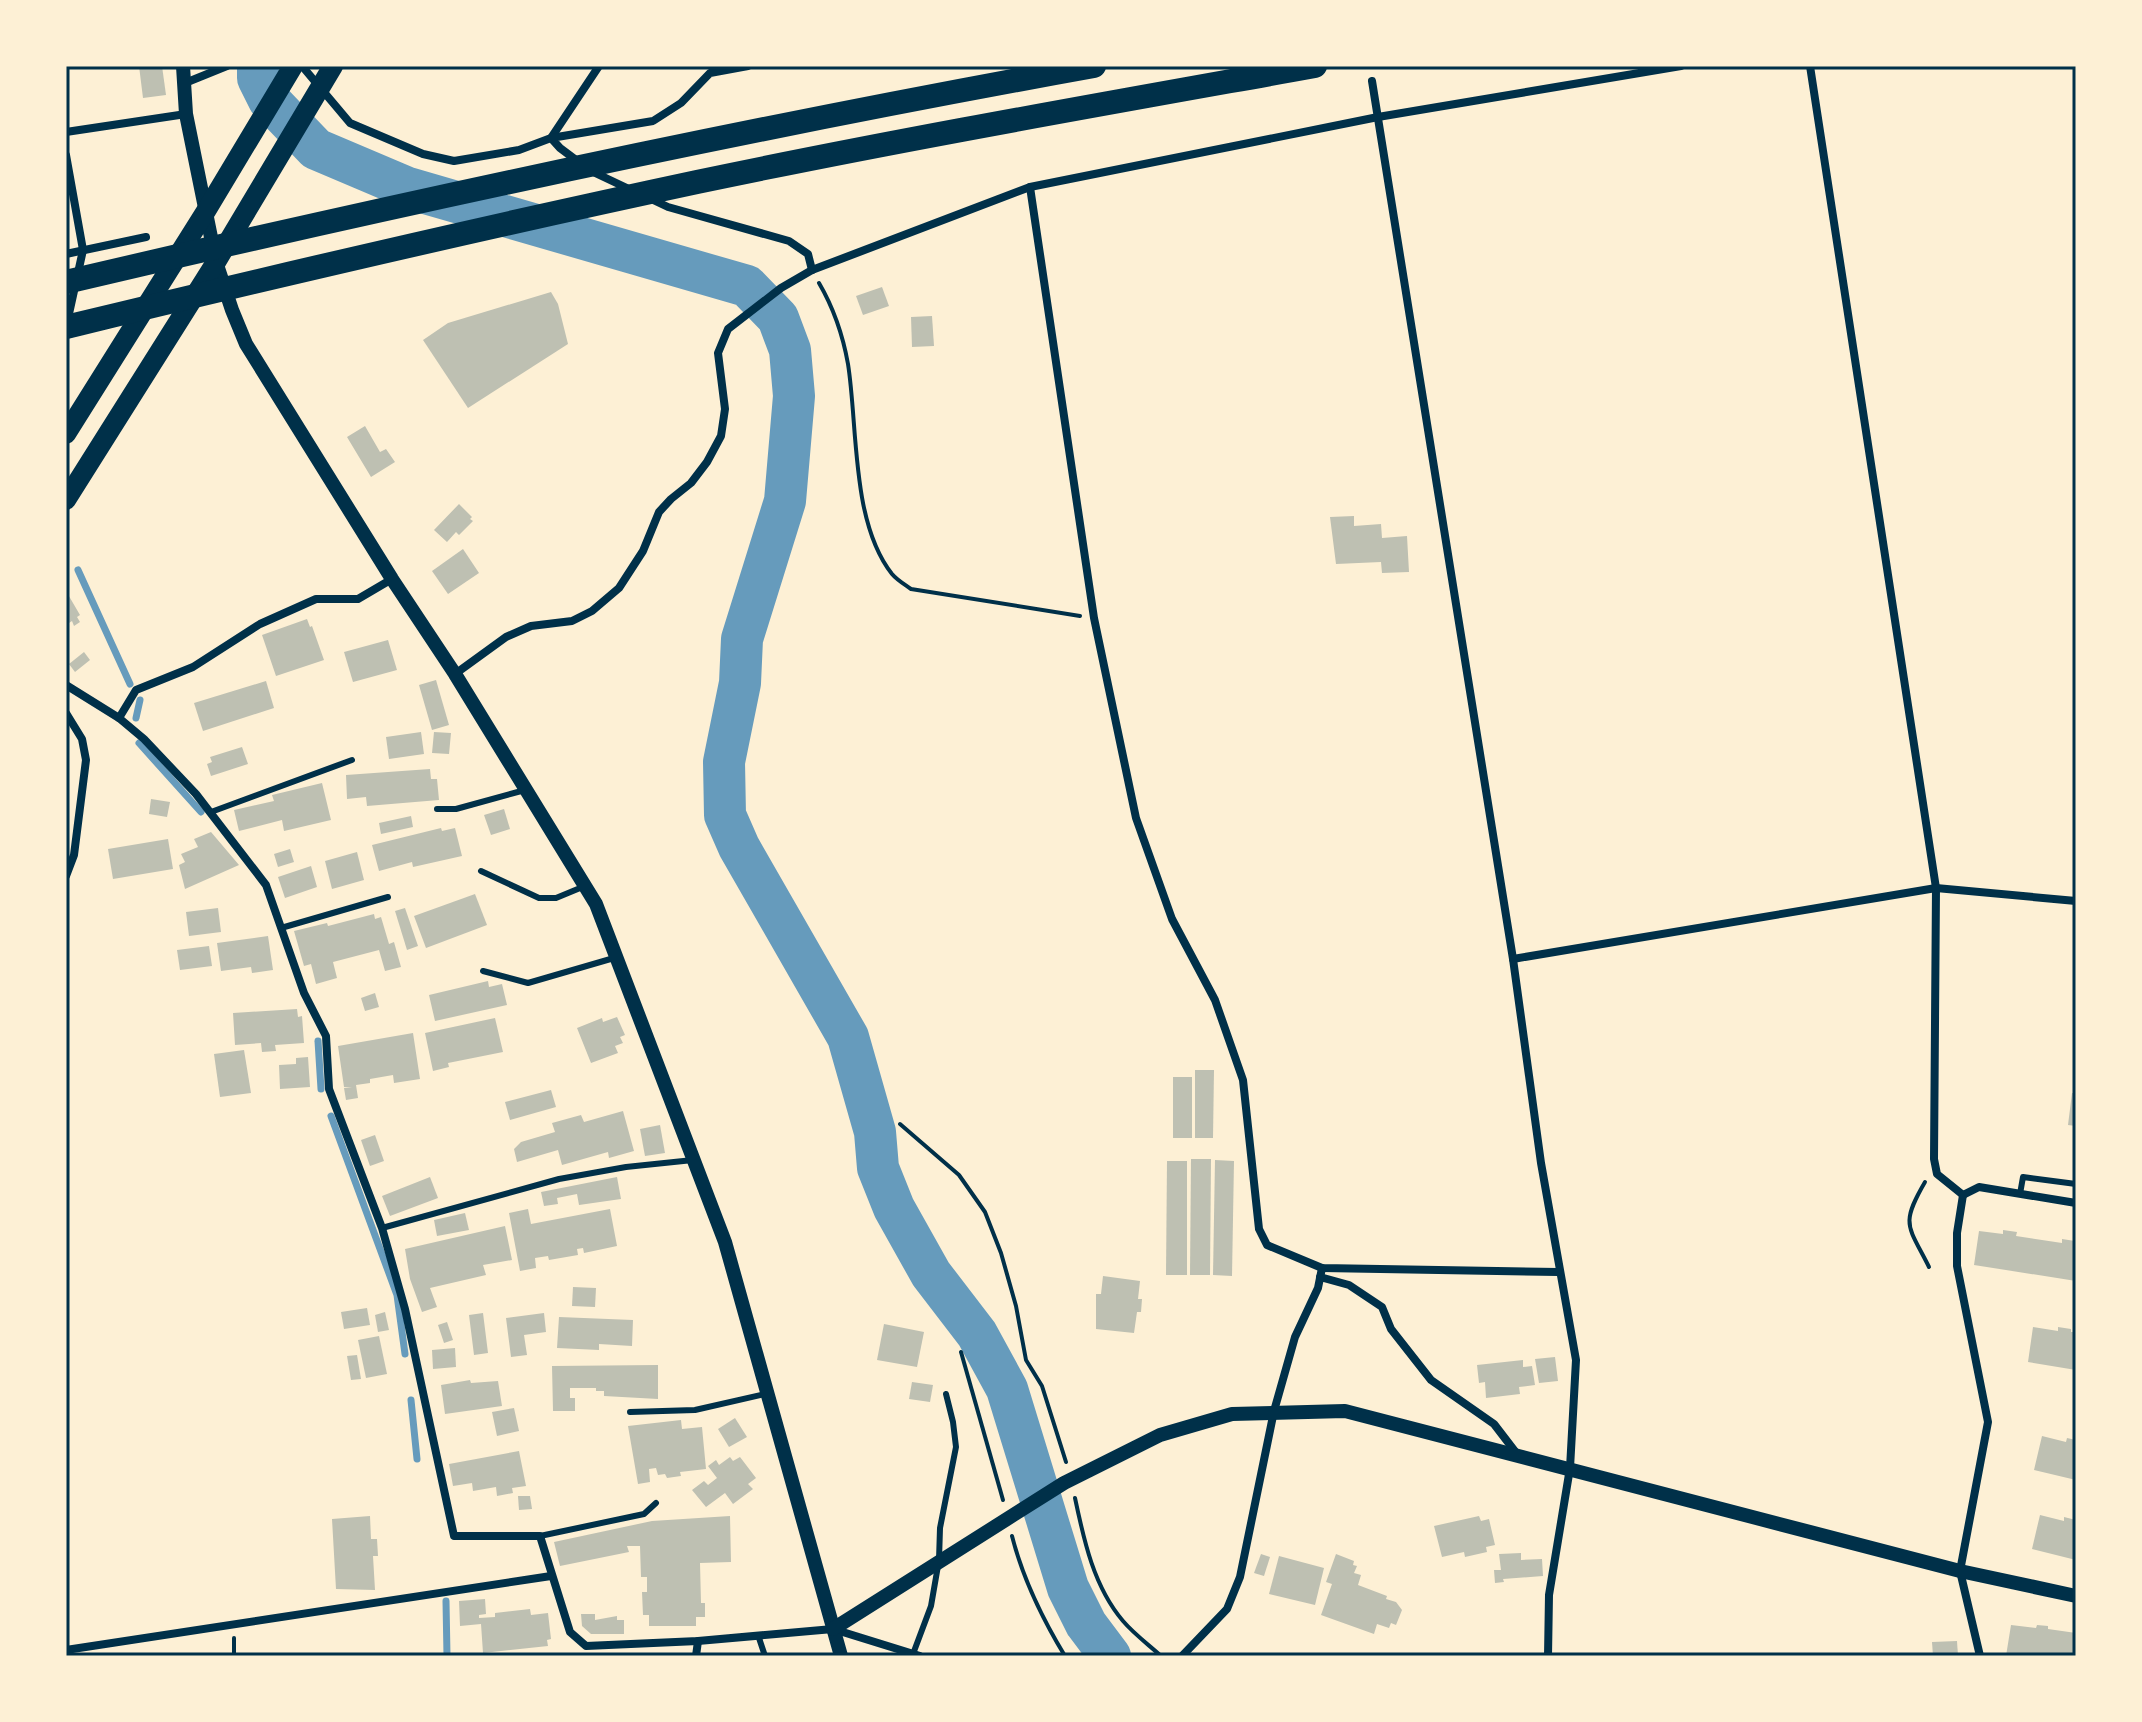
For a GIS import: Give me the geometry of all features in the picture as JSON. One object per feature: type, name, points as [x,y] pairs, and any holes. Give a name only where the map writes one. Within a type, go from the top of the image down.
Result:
[{"type":"highway","points":[[66,282],[692,142],[1094,66]]},
{"type":"highway","points":[[66,327],[451,236],[701,182],[1021,119],[1315,66]]},
{"type":"main road","points":[[66,434],[293,66]]},
{"type":"main road","points":[[66,500],[216,262],[329,74]]},
{"type":"street","points":[[183,66],[186,114],[216,262],[246,344],[596,904],[725,1242],[841,1656]]},
{"type":"street","points":[[185,83],[226,66]]},
{"type":"street","points":[[302,66],[350,123],[423,154],[454,161],[519,150],[551,138],[653,121],[681,103],[710,73],[748,66]]},
{"type":"street","points":[[551,138],[599,66]]},
{"type":"street","points":[[455,674],[506,637],[531,626],[572,621],[592,611],[619,588],[643,551],[659,512],[691,483],[721,436],[725,409],[718,353],[728,329],[781,288],[812,270],[1030,187],[1378,117],[1681,66]]},
{"type":"street","points":[[1810,66],[1936,888],[1935,1165],[1937,1174],[1963,1195]]},
{"type":"street","points":[[1372,81],[1513,959],[1558,1272],[1576,1360],[1570,1468],[1549,1595],[1548,1656]]},
{"type":"street","points":[[66,132],[186,114]]},
{"type":"street","points":[[551,138],[599,176],[668,207],[789,241],[808,254],[812,270]]},
{"type":"street","points":[[66,155],[83,250],[66,327]]},
{"type":"street","points":[[1030,187],[1094,618],[1136,818],[1172,919],[1215,1000],[1243,1080],[1259,1229],[1267,1245],[1349,1285],[1382,1307],[1391,1329],[1431,1380],[1494,1424],[1517,1454]]},
{"type":"street","points":[[66,254],[146,237]]},
{"type":"street","points":[[119,718],[136,690],[193,667],[260,624],[316,599],[358,599],[392,579]]},
{"type":"street","points":[[66,685],[119,718],[144,739],[211,812],[266,885],[304,993],[326,1036],[329,1089],[382,1228],[405,1309],[454,1536],[540,1536],[570,1632],[586,1646],[698,1641],[833,1629],[916,1655]]},
{"type":"street","points":[[66,713],[82,739],[86,760],[74,855],[66,876]]},
{"type":"street","points":[[1513,959],[1936,888],[2076,901]]},
{"type":"street","points":[[1963,1195],[1979,1187],[2076,1203]]},
{"type":"street","points":[[1963,1195],[1957,1233],[1957,1266],[1988,1422],[1960,1571],[1980,1656]]},
{"type":"street","points":[[1321,1273],[1558,1272]]},
{"type":"street","points":[[1182,1656],[1227,1609],[1240,1577],[1274,1411],[1295,1337],[1318,1288],[1321,1273]]},
{"type":"street","points":[[833,1629],[1016,1511],[1067,1481],[1160,1435],[1232,1414],[1274,1411],[1345,1411],[1960,1571],[2076,1596]]},
{"type":"street","points":[[66,1650],[551,1576]]},
{"type":"street","points":[[696,1656],[698,1641]]},
{"type":"lane","points":[[211,812],[352,760]]},
{"type":"lane","points":[[437,809],[456,809],[525,790]]},
{"type":"lane","points":[[481,871],[539,898],[556,898],[585,886]]},
{"type":"lane","points":[[281,928],[388,897]]},
{"type":"lane","points":[[483,971],[528,983],[617,958]]},
{"type":"lane","points":[[382,1228],[559,1179],[626,1167],[693,1160]]},
{"type":"lane","points":[[2020,1194],[2023,1177],[2076,1184]]},
{"type":"lane","points":[[630,1412],[695,1410],[767,1394]]},
{"type":"lane","points":[[916,1655],[931,1606],[939,1560],[940,1528],[956,1447],[946,1394]]},
{"type":"lane","points":[[540,1536],[644,1514],[656,1503]]},
{"type":"lane","points":[[758,1635],[765,1656]]},
{"type":"path","points":[[812,270],[826,295],[840,332],[848,363],[869,526],[882,559],[894,577],[911,589],[1094,618]]},
{"type":"path","points":[[900,1124],[959,1175],[985,1212],[1016,1306],[1026,1360],[1042,1386],[1098,1581],[1123,1621],[1161,1656]]},
{"type":"path","points":[[1929,1267],[1909,1227],[1909,1212],[1935,1165]]},
{"type":"building","points":[[139,66],[162,66],[166,95],[143,98]]},
{"type":"building","points":[[882,287],[889,306],[863,315],[856,296]]},
{"type":"building","points":[[551,292],[558,304],[568,344],[468,408],[423,340],[448,323]]},
{"type":"building","points":[[932,316],[934,346],[912,347],[911,317]]},
{"type":"building","points":[[365,426],[380,452],[386,449],[395,462],[371,477],[347,437]]},
{"type":"building","points":[[459,504],[473,521],[447,542],[434,530]]},
{"type":"building","points":[[1354,516],[1354,526],[1381,524],[1382,538],[1407,536],[1409,572],[1382,573],[1381,562],[1336,564],[1330,517]]},
{"type":"building","points":[[463,549],[479,573],[448,594],[432,571]]},
{"type":"building","points":[[66,591],[80,615],[77,617],[80,622],[74,626],[72,621],[66,625]]},
{"type":"building","points":[[307,619],[324,660],[276,676],[262,635]]},
{"type":"building","points":[[388,640],[397,670],[353,682],[344,652]]},
{"type":"building","points":[[84,652],[90,660],[75,672],[69,664]]},
{"type":"building","points":[[436,680],[449,725],[432,730],[419,685]]},
{"type":"building","points":[[266,681],[274,708],[203,731],[194,703]]},
{"type":"building","points":[[421,732],[424,754],[389,759],[386,737]]},
{"type":"building","points":[[434,732],[451,733],[449,754],[432,753]]},
{"type":"building","points":[[242,747],[248,764],[211,776],[207,764],[212,762],[210,757]]},
{"type":"building","points":[[430,769],[431,779],[437,779],[439,800],[367,806],[366,797],[347,799],[346,775]]},
{"type":"building","points":[[322,783],[331,820],[284,831],[282,820],[239,831],[234,810],[274,801],[272,795]]},
{"type":"building","points":[[151,799],[170,802],[167,817],[149,814]]},
{"type":"building","points":[[504,809],[510,829],[491,835],[484,815]]},
{"type":"building","points":[[411,816],[413,827],[381,834],[379,823]]},
{"type":"building","points":[[441,828],[442,831],[455,828],[462,856],[413,867],[412,862],[379,871],[372,845]]},
{"type":"building","points":[[211,832],[239,865],[185,889],[179,865],[185,862],[181,854],[198,847],[194,839]]},
{"type":"building","points":[[168,839],[173,869],[113,879],[108,849]]},
{"type":"building","points":[[290,849],[294,862],[278,867],[274,854]]},
{"type":"building","points":[[357,852],[364,880],[332,889],[325,861]]},
{"type":"building","points":[[311,866],[317,887],[285,898],[278,877]]},
{"type":"building","points":[[475,894],[487,925],[426,948],[414,916]]},
{"type":"building","points":[[218,908],[221,932],[189,936],[186,912]]},
{"type":"building","points":[[405,908],[418,946],[407,950],[395,911]]},
{"type":"building","points":[[374,914],[375,919],[381,917],[389,944],[394,942],[401,967],[385,971],[379,950],[333,962],[337,978],[316,984],[311,964],[304,966],[294,931]]},
{"type":"building","points":[[268,936],[273,970],[252,973],[251,967],[221,971],[217,943]]},
{"type":"building","points":[[209,946],[212,966],[180,970],[177,950]]},
{"type":"building","points":[[488,981],[489,987],[502,984],[507,1005],[435,1021],[429,995]]},
{"type":"building","points":[[375,993],[379,1007],[365,1011],[361,998]]},
{"type":"building","points":[[297,1009],[298,1017],[302,1016],[304,1043],[275,1045],[276,1051],[262,1052],[261,1043],[235,1045],[233,1013]]},
{"type":"building","points":[[617,1017],[625,1035],[620,1037],[623,1043],[615,1046],[618,1053],[591,1063],[577,1028],[602,1018],[603,1022]]},
{"type":"building","points":[[495,1018],[503,1052],[448,1063],[449,1067],[433,1071],[425,1033]]},
{"type":"building","points":[[413,1033],[420,1079],[394,1083],[393,1075],[370,1079],[370,1083],[356,1085],[358,1098],[346,1100],[344,1088],[352,1087],[344,1087],[338,1046]]},
{"type":"building","points":[[244,1050],[251,1093],[220,1097],[214,1054]]},
{"type":"building","points":[[308,1057],[310,1087],[280,1089],[279,1065],[296,1064],[296,1058]]},
{"type":"building","points":[[1195,1070],[1214,1070],[1213,1138],[1195,1138]]},
{"type":"building","points":[[1173,1077],[1192,1077],[1192,1138],[1173,1138]]},
{"type":"building","points":[[551,1090],[556,1107],[510,1120],[505,1102]]},
{"type":"building","points":[[2072,1093],[2076,1093],[2076,1126],[2068,1125]]},
{"type":"building","points":[[623,1111],[634,1151],[609,1158],[608,1152],[562,1165],[558,1150],[517,1162],[514,1149],[521,1142],[555,1132],[552,1123],[581,1115],[584,1122]]},
{"type":"building","points":[[660,1125],[665,1153],[645,1156],[640,1129]]},
{"type":"building","points":[[375,1135],[384,1161],[370,1166],[361,1140]]},
{"type":"building","points":[[1191,1159],[1211,1159],[1210,1275],[1190,1275]]},
{"type":"building","points":[[1215,1160],[1234,1161],[1232,1276],[1213,1275]]},
{"type":"building","points":[[1167,1161],[1187,1161],[1187,1275],[1166,1275]]},
{"type":"building","points":[[430,1177],[438,1198],[390,1216],[382,1196]]},
{"type":"building","points":[[617,1177],[621,1199],[579,1205],[577,1194],[557,1198],[558,1204],[544,1206],[541,1192]]},
{"type":"building","points":[[528,1209],[531,1224],[610,1209],[617,1246],[584,1253],[583,1248],[577,1249],[578,1255],[549,1260],[548,1256],[535,1258],[536,1268],[520,1271],[509,1213]]},
{"type":"building","points":[[465,1213],[469,1230],[437,1236],[434,1220]]},
{"type":"building","points":[[505,1226],[512,1260],[483,1265],[486,1275],[430,1288],[437,1307],[422,1312],[410,1279],[405,1249]]},
{"type":"building","points":[[2003,1230],[2017,1232],[2016,1236],[2062,1243],[2062,1239],[2075,1241],[2076,1281],[1974,1265],[1979,1231],[2003,1234]]},
{"type":"building","points":[[1103,1276],[1140,1281],[1138,1299],[1142,1299],[1141,1312],[1137,1312],[1134,1333],[1096,1329],[1096,1294],[1101,1294]]},
{"type":"building","points":[[573,1287],[596,1288],[595,1307],[572,1306]]},
{"type":"building","points":[[367,1308],[370,1325],[344,1329],[341,1312]]},
{"type":"building","points":[[385,1312],[389,1330],[378,1332],[375,1315]]},
{"type":"building","points":[[483,1313],[488,1353],[474,1355],[469,1315]]},
{"type":"building","points":[[544,1313],[546,1332],[524,1335],[527,1355],[511,1357],[506,1318]]},
{"type":"building","points":[[559,1317],[633,1320],[632,1346],[599,1344],[599,1350],[557,1348]]},
{"type":"building","points":[[447,1322],[453,1340],[444,1343],[438,1325]]},
{"type":"building","points":[[884,1324],[924,1332],[917,1367],[877,1360]]},
{"type":"building","points":[[2033,1327],[2058,1331],[2058,1327],[2076,1332],[2076,1370],[2028,1362]]},
{"type":"building","points":[[379,1336],[387,1374],[366,1378],[358,1340]]},
{"type":"building","points":[[455,1348],[456,1367],[433,1369],[432,1350]]},
{"type":"building","points":[[357,1355],[361,1379],[351,1380],[347,1356]]},
{"type":"building","points":[[1555,1357],[1558,1381],[1539,1383],[1535,1359]]},
{"type":"building","points":[[1523,1360],[1523,1367],[1532,1366],[1535,1385],[1519,1387],[1520,1394],[1486,1398],[1485,1382],[1479,1383],[1477,1365]]},
{"type":"building","points":[[658,1365],[658,1399],[604,1396],[604,1391],[596,1391],[596,1388],[570,1388],[570,1398],[575,1398],[575,1411],[553,1411],[552,1366]]},
{"type":"building","points":[[470,1380],[471,1383],[498,1381],[502,1406],[445,1414],[441,1385]]},
{"type":"building","points":[[912,1382],[933,1385],[930,1402],[909,1399]]},
{"type":"building","points":[[514,1408],[519,1431],[497,1436],[492,1412]]},
{"type":"building","points":[[735,1418],[747,1437],[729,1447],[718,1429]]},
{"type":"building","points":[[681,1420],[682,1429],[702,1427],[706,1469],[680,1472],[681,1476],[667,1478],[665,1474],[658,1475],[656,1468],[649,1469],[650,1482],[638,1484],[628,1426]]},
{"type":"building","points":[[2042,1436],[2066,1442],[2067,1438],[2076,1440],[2076,1480],[2034,1470]]},
{"type":"building","points":[[519,1451],[526,1486],[512,1488],[513,1493],[497,1496],[496,1487],[473,1491],[472,1483],[453,1486],[449,1464]]},
{"type":"building","points":[[730,1457],[733,1461],[740,1457],[756,1478],[748,1484],[753,1489],[733,1504],[725,1493],[706,1507],[692,1490],[704,1481],[708,1485],[717,1478],[708,1466],[716,1460],[719,1465]]},
{"type":"building","points":[[518,1496],[530,1496],[532,1509],[519,1510]]},
{"type":"building","points":[[2040,1515],[2064,1521],[2064,1517],[2076,1520],[2076,1560],[2032,1549]]},
{"type":"building","points":[[370,1516],[371,1539],[377,1539],[378,1556],[373,1556],[375,1590],[336,1589],[332,1519]]},
{"type":"building","points":[[730,1516],[731,1562],[700,1563],[701,1603],[705,1603],[705,1617],[696,1617],[696,1626],[649,1626],[649,1615],[643,1615],[642,1592],[647,1592],[647,1577],[641,1577],[640,1546],[627,1546],[629,1552],[560,1566],[554,1542],[652,1521]]},
{"type":"building","points":[[1479,1516],[1481,1521],[1489,1519],[1495,1545],[1486,1547],[1487,1552],[1465,1557],[1464,1552],[1442,1557],[1434,1526]]},
{"type":"building","points":[[1521,1553],[1521,1560],[1542,1559],[1543,1576],[1503,1579],[1504,1582],[1495,1583],[1494,1570],[1501,1570],[1499,1554]]},
{"type":"building","points":[[1261,1554],[1270,1557],[1264,1576],[1254,1573]]},
{"type":"building","points":[[1336,1554],[1354,1561],[1353,1565],[1357,1566],[1354,1573],[1361,1575],[1358,1585],[1396,1602],[1402,1610],[1396,1625],[1391,1623],[1389,1628],[1377,1624],[1374,1634],[1321,1615],[1332,1584],[1326,1582]]},
{"type":"building","points":[[1279,1556],[1324,1568],[1315,1605],[1269,1594]]},
{"type":"building","points":[[485,1599],[486,1614],[479,1615],[479,1618],[530,1609],[531,1615],[548,1613],[551,1639],[547,1640],[548,1646],[483,1653],[481,1624],[460,1626],[459,1601]]},
{"type":"building","points":[[581,1614],[595,1614],[595,1620],[617,1616],[617,1620],[624,1620],[624,1634],[591,1634],[582,1626]]},
{"type":"building","points":[[2011,1625],[2048,1626],[2048,1629],[2076,1633],[2076,1656],[2006,1656]]},
{"type":"building","points":[[1957,1641],[1958,1656],[1933,1656],[1932,1642]]},
{"type":"waterway","points":[[258,66],[258,78],[269,100],[316,149],[408,188],[747,286],[778,318],[790,350],[794,396],[785,501],[742,639],[740,683],[724,762],[725,815],[739,847],[848,1037],[875,1132],[878,1168],[894,1208],[931,1274],[977,1334],[1007,1389],[1068,1588],[1086,1624],[1110,1656]]},
{"type":"waterway","points":[[78,570],[130,684]]},
{"type":"waterway","points":[[136,718],[140,700]]},
{"type":"waterway","points":[[139,743],[201,812]]},
{"type":"waterway","points":[[318,1041],[321,1089]]},
{"type":"waterway","points":[[331,1116],[397,1295],[405,1354]]},
{"type":"waterway","points":[[411,1400],[417,1459]]},
{"type":"waterway","points":[[446,1601],[447,1656]]}]
